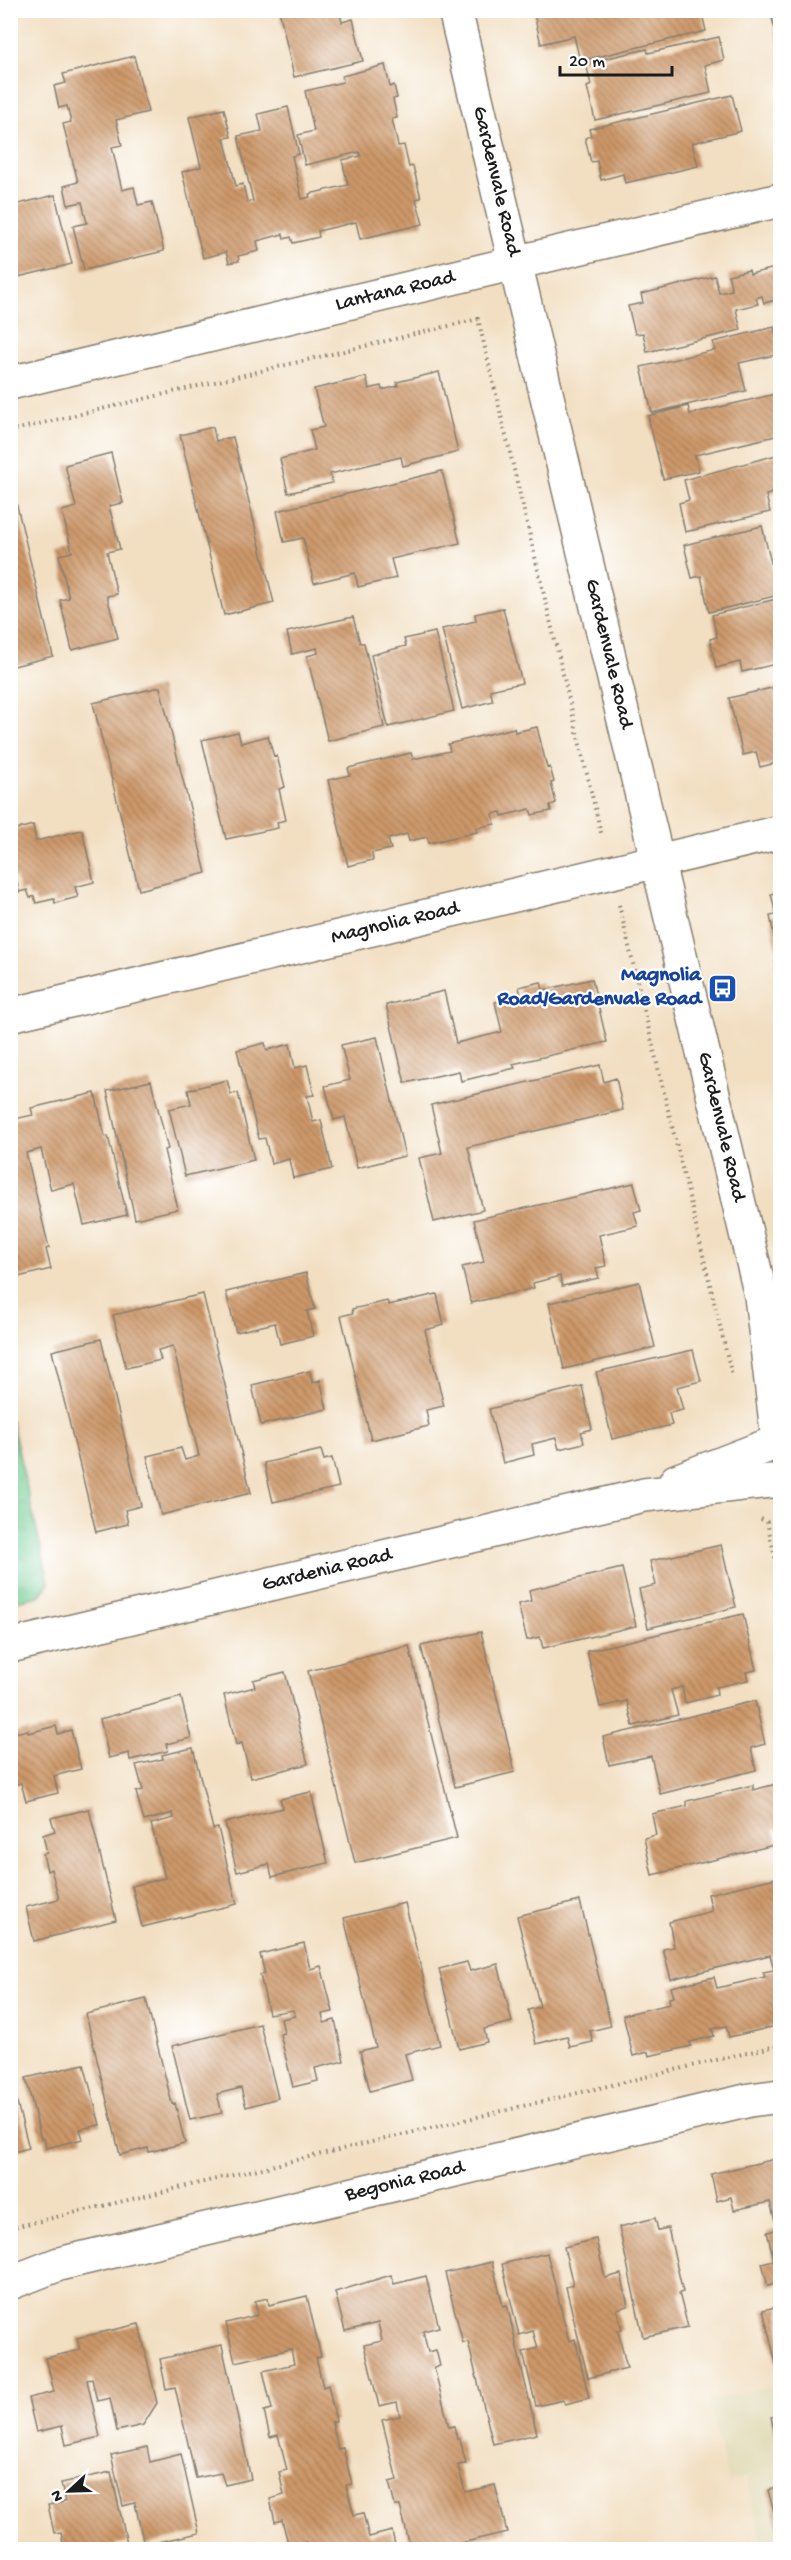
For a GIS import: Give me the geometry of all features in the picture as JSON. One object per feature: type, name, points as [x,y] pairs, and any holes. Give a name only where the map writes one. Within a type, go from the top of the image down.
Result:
[{"type":"street","name":"Gardenvale Road","points":[[455,10],[761,1296],[775,1436],[764,1464],[766,1485]]},
{"type":"street","name":"Lantana Road","points":[[10,383],[780,200]]},
{"type":"street","name":"Magnolia Road","points":[[10,1015],[780,832]]},
{"type":"street","name":"Gardenvale Road","points":[[761,1296],[780,1344]]},
{"type":"street","name":"Gardenia Road","points":[[644,1495],[775,1436]]},
{"type":"street","name":"Gardenia Road","points":[[10,1646],[644,1495],[766,1485]]},
{"type":"street","name":"Begonia Road","points":[[10,2283],[59,2264],[765,2098],[780,2088]]},
{"type":"street","name":"Begonia Road","points":[[10,2266],[59,2264]]},
{"type":"path","points":[[10,431],[478,319],[735,1387]]},
{"type":"path","points":[[766,1485],[754,1516],[767,1522],[780,1579]]},
{"type":"path","points":[[10,2228],[780,2045]]},
{"type":"shaded area","points":[[780,2384],[780,2549],[763,2549],[746,2477],[728,2481],[709,2401]]},
{"type":"green space","points":[[11,1420],[49,1583],[39,1596],[11,1602]]},
{"type":"building","points":[[279,10],[339,10],[342,22],[353,19],[363,61],[294,77]]},
{"type":"building","points":[[533,10],[701,10],[706,31],[580,61],[574,36],[541,44]]},
{"type":"building","points":[[770,10],[780,10],[780,49]]},
{"type":"building","points":[[719,37],[724,60],[705,65],[711,93],[595,120],[587,87],[591,85],[586,63],[647,49],[648,53]]},
{"type":"building","points":[[134,56],[148,112],[116,120],[122,145],[112,147],[122,190],[134,187],[138,205],[152,202],[164,251],[84,270],[73,226],[87,223],[82,202],[68,205],[64,186],[78,182],[63,124],[71,122],[67,106],[59,108],[54,86],[66,83],[63,74]]},
{"type":"building","points":[[385,65],[390,87],[394,85],[397,98],[393,99],[397,118],[392,119],[398,146],[404,145],[409,167],[413,166],[421,198],[416,199],[423,224],[360,239],[356,222],[318,231],[319,237],[293,243],[291,237],[284,239],[283,234],[257,241],[259,251],[238,256],[239,261],[229,263],[226,252],[203,258],[182,172],[201,167],[189,117],[224,109],[231,137],[224,138],[236,186],[243,184],[247,202],[253,201],[238,136],[262,131],[258,114],[288,107],[299,154],[292,156],[302,199],[310,197],[309,194],[348,185],[342,160],[361,156],[359,152],[305,165],[298,135],[314,131],[305,91],[343,82],[342,76]]},
{"type":"building","points":[[732,95],[741,131],[692,143],[698,166],[625,183],[623,174],[601,180],[597,161],[591,162],[585,138],[591,136],[589,129]]},
{"type":"building","points":[[55,195],[72,264],[10,279],[10,206]]},
{"type":"building","points":[[780,267],[780,299],[764,303],[762,296],[756,298],[758,304],[736,309],[741,330],[647,352],[643,333],[635,334],[628,306],[643,303],[641,294],[715,276],[719,293],[732,290],[728,275],[749,270],[750,274]]},
{"type":"building","points":[[774,327],[780,354],[739,363],[746,391],[652,413],[641,367],[715,350],[713,342]]},
{"type":"building","points":[[439,372],[458,452],[403,466],[401,457],[330,474],[332,483],[288,493],[280,459],[315,450],[310,430],[324,427],[314,389],[366,377],[369,389],[381,386],[382,390],[398,386],[397,382]]},
{"type":"building","points":[[780,393],[780,435],[695,455],[699,471],[663,479],[648,416],[688,406],[690,414]]},
{"type":"building","points":[[213,427],[216,441],[233,437],[274,603],[224,615],[180,435]]},
{"type":"building","points":[[111,453],[123,503],[109,506],[120,549],[107,552],[117,594],[107,596],[118,638],[72,650],[60,600],[69,598],[59,555],[72,552],[62,511],[76,507],[65,465]]},
{"type":"building","points":[[780,454],[780,491],[766,495],[770,512],[685,532],[679,503],[689,500],[684,480]]},
{"type":"building","points":[[442,471],[460,543],[391,559],[396,578],[358,587],[355,573],[314,583],[303,538],[284,542],[277,511]]},
{"type":"building","points":[[10,489],[13,489],[53,656],[10,667]]},
{"type":"building","points":[[762,526],[779,595],[709,612],[701,576],[692,578],[684,545]]},
{"type":"building","points":[[780,598],[780,663],[742,672],[740,662],[716,668],[710,639],[717,637],[712,615]]},
{"type":"building","points":[[503,608],[522,683],[490,690],[493,701],[462,709],[442,629],[476,621],[475,614]]},
{"type":"building","points":[[353,617],[360,643],[364,643],[384,727],[328,741],[307,656],[318,653],[317,648],[292,654],[287,632]]},
{"type":"building","points":[[435,632],[454,711],[388,727],[371,655],[406,646],[404,639]]},
{"type":"building","points":[[780,686],[780,762],[760,767],[756,752],[743,755],[729,698]]},
{"type":"building","points":[[160,687],[206,873],[139,890],[93,703]]},
{"type":"building","points":[[537,727],[547,768],[550,767],[554,782],[551,783],[556,803],[550,805],[551,811],[532,815],[530,809],[502,816],[501,812],[493,814],[495,824],[476,828],[477,832],[429,843],[427,837],[409,841],[407,834],[388,839],[391,849],[372,853],[373,860],[348,866],[328,780],[350,775],[348,768],[411,753],[413,759],[450,751],[448,744],[514,728],[515,732]]},
{"type":"building","points":[[238,732],[241,743],[268,736],[274,757],[277,756],[285,787],[279,789],[286,820],[277,822],[278,828],[226,839],[202,740]]},
{"type":"building","points":[[33,825],[36,841],[82,830],[94,882],[75,887],[78,897],[55,903],[54,899],[36,903],[34,896],[30,898],[27,890],[19,892],[16,877],[12,878],[10,870],[10,831]]},
{"type":"building","points":[[780,892],[780,949],[777,950],[770,916],[776,915],[771,894]]},
{"type":"building","points":[[780,960],[780,982],[775,961]]},
{"type":"building","points":[[592,979],[607,1042],[513,1064],[515,1068],[461,1081],[459,1071],[405,1083],[386,1005],[444,991],[456,1043],[502,1032],[495,1002],[521,996],[519,987],[541,982],[543,990]]},
{"type":"building","points":[[377,1037],[405,1156],[357,1168],[345,1117],[334,1120],[325,1086],[350,1080],[341,1045]]},
{"type":"building","points":[[265,1043],[267,1050],[290,1044],[295,1068],[307,1065],[314,1095],[307,1096],[313,1122],[321,1120],[332,1169],[293,1178],[289,1159],[271,1164],[265,1138],[259,1139],[237,1050]]},
{"type":"building","points":[[600,1065],[604,1082],[616,1078],[623,1110],[468,1147],[483,1210],[434,1222],[419,1158],[442,1153],[431,1105]]},
{"type":"building","points":[[227,1080],[231,1094],[238,1093],[254,1160],[185,1176],[169,1109],[191,1104],[188,1090]]},
{"type":"building","points":[[151,1081],[168,1149],[164,1150],[178,1209],[135,1219],[107,1091]]},
{"type":"building","points":[[95,1093],[127,1215],[84,1225],[74,1184],[51,1190],[41,1149],[26,1153],[49,1248],[46,1249],[51,1269],[10,1279],[10,1120],[33,1115],[31,1108]]},
{"type":"building","points":[[634,1183],[641,1210],[634,1212],[638,1226],[599,1235],[606,1266],[596,1268],[599,1278],[562,1286],[560,1276],[533,1283],[534,1288],[471,1303],[462,1267],[484,1262],[474,1220]]},
{"type":"building","points":[[306,1273],[315,1309],[307,1311],[313,1336],[280,1344],[275,1323],[236,1332],[226,1292]]},
{"type":"building","points":[[639,1282],[655,1347],[564,1369],[549,1303]]},
{"type":"building","points":[[203,1294],[251,1493],[161,1515],[147,1456],[181,1448],[185,1460],[199,1456],[173,1346],[158,1350],[161,1360],[126,1368],[113,1315]]},
{"type":"building","points":[[437,1294],[444,1325],[425,1330],[444,1406],[426,1410],[429,1426],[371,1440],[341,1316],[353,1313],[352,1309],[387,1301],[389,1305]]},
{"type":"building","points":[[101,1339],[141,1506],[125,1510],[128,1524],[96,1532],[52,1351]]},
{"type":"building","points":[[693,1350],[701,1381],[677,1387],[683,1410],[669,1413],[672,1425],[612,1439],[596,1372]]},
{"type":"building","points":[[310,1371],[312,1383],[320,1380],[327,1409],[261,1425],[252,1385]]},
{"type":"building","points":[[582,1386],[592,1429],[581,1432],[584,1443],[559,1449],[556,1438],[532,1444],[534,1455],[503,1463],[489,1409]]},
{"type":"building","points":[[321,1450],[324,1460],[332,1458],[339,1487],[273,1502],[264,1463]]},
{"type":"building","points":[[721,1545],[736,1607],[648,1628],[639,1589],[656,1585],[650,1561]]},
{"type":"building","points":[[622,1568],[636,1626],[543,1648],[540,1637],[527,1640],[518,1604],[531,1601],[529,1590]]},
{"type":"building","points":[[743,1614],[756,1670],[746,1672],[748,1680],[716,1687],[717,1695],[685,1703],[682,1687],[671,1690],[678,1715],[633,1726],[627,1701],[600,1707],[587,1651]]},
{"type":"building","points":[[481,1632],[515,1772],[455,1787],[421,1646]]},
{"type":"building","points":[[409,1646],[457,1838],[355,1863],[308,1671]]},
{"type":"building","points":[[285,1672],[308,1764],[251,1778],[242,1743],[236,1745],[224,1695],[255,1687],[253,1680]]},
{"type":"building","points":[[181,1697],[191,1738],[166,1744],[168,1751],[130,1760],[129,1753],[109,1758],[100,1719]]},
{"type":"building","points":[[755,1701],[765,1744],[751,1748],[756,1770],[660,1794],[651,1756],[609,1765],[603,1737]]},
{"type":"building","points":[[56,1726],[58,1734],[71,1730],[81,1769],[54,1776],[58,1793],[26,1801],[21,1783],[10,1786],[10,1734],[28,1730],[28,1733]]},
{"type":"building","points":[[193,1748],[213,1829],[218,1828],[237,1904],[142,1927],[132,1886],[165,1878],[151,1824],[174,1818],[173,1813],[144,1821],[136,1792],[143,1790],[136,1765],[163,1759],[162,1755]]},
{"type":"building","points":[[780,1783],[780,1827],[774,1829],[778,1844],[652,1875],[644,1838],[656,1835],[652,1814],[687,1806],[687,1801],[753,1785],[753,1790]]},
{"type":"building","points":[[311,1792],[328,1863],[272,1877],[269,1864],[237,1872],[225,1823],[283,1808],[280,1799]]},
{"type":"building","points":[[89,1809],[116,1920],[34,1941],[26,1907],[59,1899],[51,1869],[47,1871],[43,1854],[47,1853],[43,1835],[55,1831],[51,1818]]},
{"type":"building","points":[[780,1877],[780,2030],[777,2031],[776,2026],[729,2037],[726,2026],[712,2029],[714,2036],[690,2042],[691,2046],[649,2056],[648,2052],[633,2056],[623,2015],[670,2004],[669,1998],[674,1997],[671,1987],[714,1977],[717,1988],[765,1977],[763,1972],[774,1970],[770,1955],[671,1979],[663,1949],[674,1947],[669,1922],[712,1911],[708,1894]]},
{"type":"building","points":[[580,1901],[611,2026],[590,2031],[593,2042],[570,2047],[567,2036],[536,2044],[528,2010],[540,2007],[517,1916]]},
{"type":"building","points":[[405,1903],[440,2045],[405,2054],[412,2080],[370,2091],[360,2051],[376,2047],[344,1918]]},
{"type":"building","points":[[304,1943],[310,1969],[321,1966],[333,2012],[322,2014],[324,2023],[335,2020],[344,2061],[315,2068],[318,2081],[293,2087],[280,2034],[284,2033],[281,2019],[295,2016],[293,2010],[269,2014],[260,1975],[265,1974],[260,1954]]},
{"type":"building","points":[[467,1962],[470,1971],[498,1964],[512,2022],[484,2029],[487,2042],[459,2049],[439,1969]]},
{"type":"building","points":[[146,1999],[172,2104],[175,2103],[185,2143],[149,2152],[148,2148],[120,2155],[86,2014]]},
{"type":"building","points":[[260,2024],[278,2098],[246,2107],[241,2088],[217,2094],[222,2113],[190,2120],[172,2046]]},
{"type":"building","points":[[84,2064],[100,2125],[80,2129],[83,2139],[46,2148],[44,2138],[41,2139],[26,2078]]},
{"type":"building","points":[[10,2077],[29,2148],[10,2153]]},
{"type":"building","points":[[780,2158],[780,2220],[775,2221],[770,2202],[734,2210],[731,2197],[717,2201],[711,2174]]},
{"type":"building","points":[[655,2218],[658,2230],[668,2228],[683,2292],[679,2293],[688,2327],[643,2337],[619,2227]]},
{"type":"building","points":[[780,2229],[780,2283],[768,2286],[762,2263],[774,2260],[767,2232]]},
{"type":"building","points":[[596,2239],[605,2278],[621,2274],[628,2306],[617,2309],[622,2330],[618,2331],[627,2368],[588,2378],[566,2287],[573,2285],[564,2247]]},
{"type":"building","points":[[547,2253],[569,2341],[575,2339],[589,2398],[565,2404],[564,2400],[536,2406],[523,2352],[538,2348],[533,2331],[519,2335],[502,2264]]},
{"type":"building","points":[[492,2262],[503,2306],[507,2305],[537,2434],[493,2444],[468,2342],[463,2343],[445,2273]]},
{"type":"building","points":[[391,2275],[394,2284],[426,2276],[439,2327],[423,2331],[428,2352],[436,2350],[440,2366],[434,2367],[449,2427],[454,2426],[457,2439],[460,2439],[466,2464],[458,2465],[465,2492],[495,2485],[507,2532],[432,2550],[411,2550],[400,2506],[395,2506],[389,2482],[397,2480],[382,2420],[400,2416],[397,2402],[379,2406],[364,2345],[382,2341],[378,2323],[345,2331],[335,2292]]},
{"type":"building","points":[[307,2296],[321,2357],[316,2358],[323,2387],[328,2385],[336,2421],[332,2422],[338,2449],[343,2448],[352,2484],[346,2485],[354,2515],[363,2513],[369,2537],[392,2531],[396,2550],[308,2550],[306,2542],[289,2547],[282,2520],[275,2522],[270,2499],[284,2495],[279,2472],[287,2470],[278,2435],[270,2437],[264,2411],[272,2409],[263,2371],[294,2364],[291,2349],[235,2362],[226,2323],[258,2315],[255,2301],[268,2298],[269,2305]]},
{"type":"building","points":[[780,2306],[780,2371],[778,2372],[763,2310]]},
{"type":"building","points":[[139,2324],[157,2403],[143,2425],[117,2431],[110,2398],[97,2401],[92,2379],[87,2380],[100,2437],[66,2445],[62,2426],[36,2432],[28,2398],[54,2392],[46,2358],[80,2350],[77,2338]]},
{"type":"building","points":[[222,2345],[251,2479],[225,2485],[221,2473],[196,2478],[175,2387],[166,2389],[160,2359]]},
{"type":"building","points":[[780,2415],[780,2437],[776,2438],[771,2417]]},
{"type":"building","points":[[147,2447],[150,2462],[181,2454],[199,2533],[144,2545],[135,2503],[123,2506],[111,2455]]},
{"type":"building","points":[[111,2472],[127,2543],[99,2550],[64,2550],[61,2532],[54,2533],[48,2505],[65,2502],[61,2483]]},
{"type":"building","points":[[780,2487],[780,2535],[768,2490]]},
{"type":"place","name":"Magnolia Road/Gardenvale Road","points":[[722,988]]}]
